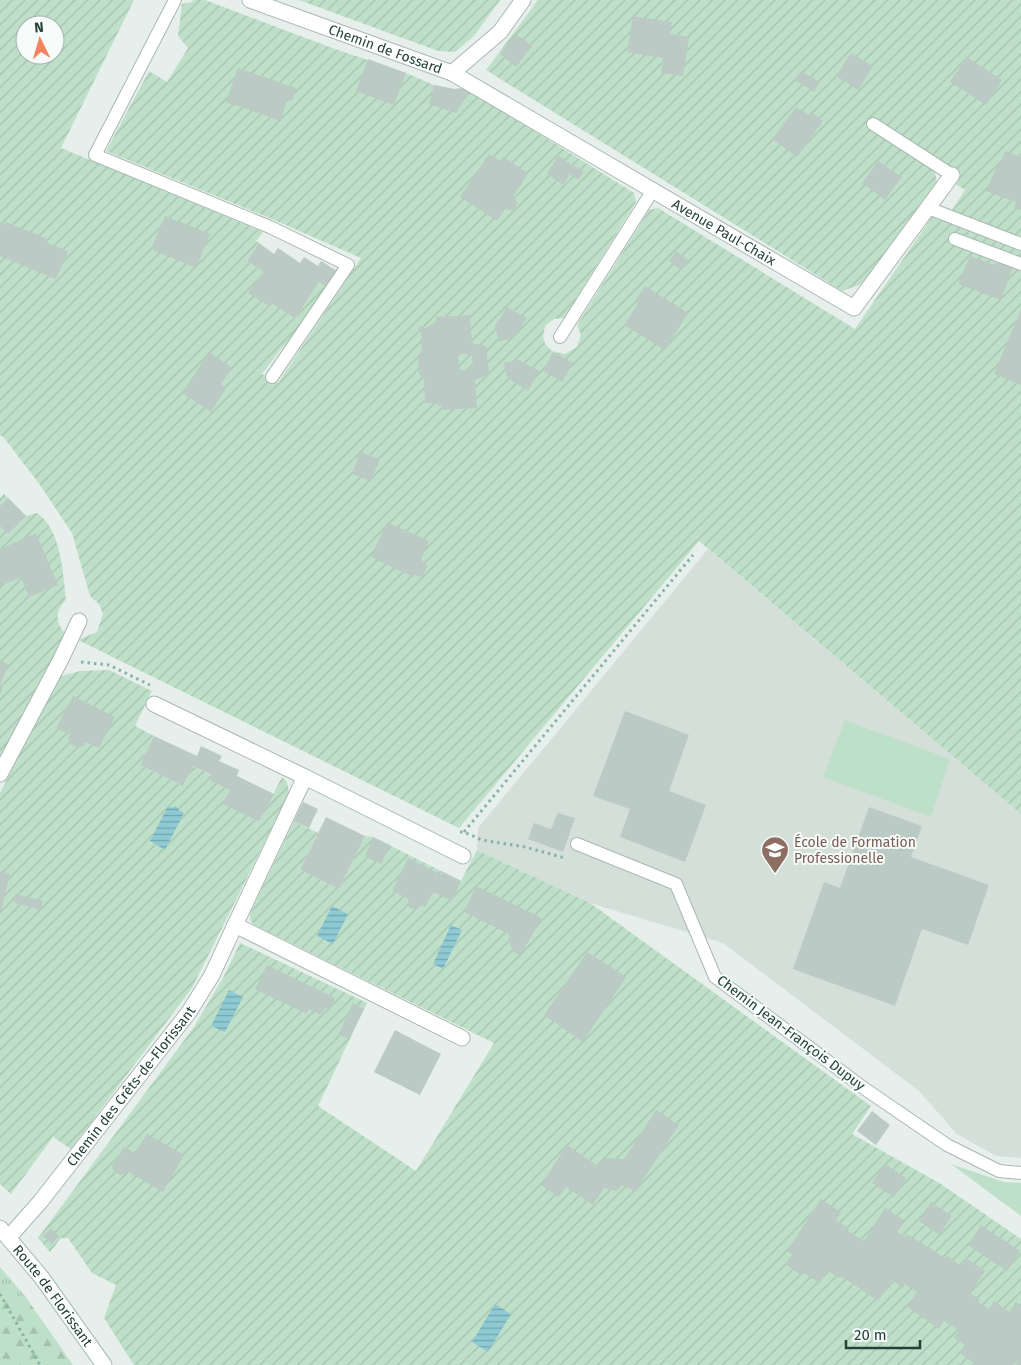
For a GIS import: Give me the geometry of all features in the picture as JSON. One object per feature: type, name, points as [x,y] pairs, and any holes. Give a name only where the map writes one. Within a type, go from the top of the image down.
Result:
[{"type":"street","name":"Chemin de Fossard","points":[[250,0],[452,73],[500,32],[523,0]]},
{"type":"street","name":"Avenue Paul-Chaix","points":[[452,73],[854,308],[952,175]]},
{"type":"street","points":[[0,774],[61,659],[79,620]]},
{"type":"street","points":[[154,704],[463,856]]},
{"type":"street","name":"Chemin des Crêts-de-Florissant","points":[[4,1233],[40,1202],[189,1012],[212,975],[305,777]]},
{"type":"street","points":[[235,925],[462,1038]]},
{"type":"street","name":"Route de Florissant","points":[[4,1233],[42,1278],[104,1365]]},
{"type":"lane","points":[[175,0],[95,155],[270,227],[348,265],[272,377]]},
{"type":"lane","points":[[873,124],[952,175]]},
{"type":"lane","points":[[560,337],[653,190]]},
{"type":"lane","points":[[928,208],[1021,244]]},
{"type":"lane","points":[[954,239],[1021,264]]},
{"type":"lane","name":"Chemin Jean-François Dupuy","points":[[577,844],[676,884],[715,978],[865,1089],[947,1144],[998,1171],[1021,1173]]},
{"type":"path","points":[[577,844],[570,859],[525,846],[482,840],[464,832],[693,555]]},
{"type":"path","points":[[0,1294],[40,1365]]},
{"type":"shaded area","name":"École de Formation Professionelle","points":[[708,549],[1021,814],[1021,1158],[996,1156],[957,1134],[919,1091],[723,943],[590,903],[477,850],[478,828]]},
{"type":"green space","points":[[0,0],[134,0],[61,148],[263,232],[256,241],[259,243],[247,261],[263,272],[249,293],[270,307],[273,304],[295,319],[319,282],[327,288],[295,334],[262,374],[278,383],[361,258],[272,219],[106,151],[149,71],[167,82],[188,48],[178,36],[182,4],[192,2],[193,0],[205,0],[335,49],[406,73],[434,85],[454,89],[466,88],[634,193],[636,202],[564,318],[554,319],[545,326],[543,336],[545,344],[552,351],[565,354],[577,347],[581,335],[577,325],[649,210],[658,208],[855,329],[932,217],[948,222],[952,210],[965,190],[954,183],[961,173],[873,117],[868,128],[934,169],[937,182],[865,283],[842,291],[486,70],[538,0],[1021,0],[1021,814],[699,541],[459,828],[78,640],[97,632],[103,614],[99,604],[90,596],[72,533],[40,485],[0,435]]},
{"type":"green space","points":[[299,0],[500,0],[474,36],[455,52],[438,51]]},
{"type":"green space","points":[[4,494],[26,516],[37,513],[45,520],[51,530],[59,552],[66,600],[58,612],[59,624],[65,634],[0,761],[0,498]]},
{"type":"green space","points":[[109,670],[152,691],[135,726],[154,736],[140,765],[183,786],[193,766],[212,775],[210,781],[230,790],[223,804],[259,822],[282,777],[287,782],[289,793],[192,988],[71,1149],[53,1137],[11,1194],[0,1184],[0,793],[58,677],[80,671]]},
{"type":"green space","points":[[845,720],[950,759],[931,817],[823,777]]},
{"type":"green space","points":[[294,821],[318,833],[300,870],[339,889],[365,836],[373,837],[461,881],[477,850],[590,903],[871,1106],[852,1134],[941,1184],[1021,1239],[1021,1365],[134,1365],[104,1318],[116,1285],[92,1273],[68,1238],[61,1238],[50,1252],[38,1238],[194,1027],[224,976],[240,943],[367,1003],[318,1106],[416,1171],[494,1043],[254,925],[250,920],[250,914]]},
{"type":"green space","points":[[951,1164],[1004,1182],[1021,1183],[1021,1216]]},
{"type":"green space","points":[[0,1267],[25,1296],[0,1301]]},
{"type":"green space","points":[[25,1296],[73,1365],[0,1365],[0,1301]]},
{"type":"water","points":[[168,806],[172,808],[175,806],[184,813],[165,850],[150,841]]},
{"type":"water","points":[[332,906],[348,914],[333,944],[317,936]]},
{"type":"water","points":[[451,925],[462,930],[443,969],[433,964]]},
{"type":"water","points":[[229,990],[243,997],[225,1032],[211,1026]]},
{"type":"water","points":[[495,1304],[511,1314],[488,1352],[472,1342]]},
{"type":"building","points":[[633,16],[672,22],[670,34],[689,37],[683,76],[661,73],[663,58],[627,52]]},
{"type":"building","points":[[516,34],[532,46],[516,67],[500,54]]},
{"type":"building","points":[[851,53],[873,66],[858,90],[836,76]]},
{"type":"building","points":[[967,57],[1002,80],[986,105],[950,82]]},
{"type":"building","points":[[368,59],[406,73],[394,105],[356,91]]},
{"type":"building","points":[[238,68],[296,88],[292,101],[287,99],[281,121],[226,102]]},
{"type":"building","points":[[801,71],[820,82],[814,92],[795,80]]},
{"type":"building","points":[[434,85],[454,89],[466,88],[470,91],[456,113],[429,104]]},
{"type":"building","points":[[796,107],[808,115],[811,112],[823,121],[797,157],[772,139]]},
{"type":"building","points":[[1005,151],[1021,157],[1021,210],[1014,207],[1016,202],[986,191]]},
{"type":"building","points":[[489,154],[502,162],[505,158],[528,173],[513,197],[516,199],[517,204],[514,210],[505,209],[497,221],[460,197]]},
{"type":"building","points":[[558,156],[584,172],[578,180],[570,174],[563,185],[547,174]]},
{"type":"building","points":[[878,161],[902,177],[885,200],[862,183]]},
{"type":"building","points":[[165,216],[210,234],[196,268],[151,249]]},
{"type":"building","points":[[6,222],[48,239],[47,243],[68,251],[56,279],[0,256],[0,224],[4,225]]},
{"type":"building","points":[[259,243],[274,254],[278,248],[300,263],[304,257],[318,266],[321,261],[337,271],[327,288],[319,282],[295,319],[273,304],[270,307],[248,293],[263,272],[247,261]]},
{"type":"building","points":[[676,251],[688,260],[681,270],[669,261]]},
{"type":"building","points":[[970,256],[994,265],[1000,263],[1013,267],[1001,300],[958,284]]},
{"type":"building","points":[[645,286],[688,313],[665,350],[624,325],[638,303],[635,301]]},
{"type":"building","points":[[507,307],[527,318],[514,338],[499,341],[495,326]]},
{"type":"building","points":[[1021,309],[1021,385],[994,374]]},
{"type":"building","points":[[470,315],[472,343],[486,346],[489,374],[475,380],[477,408],[443,410],[442,406],[425,403],[423,400],[425,398],[424,380],[419,374],[418,356],[422,350],[421,332],[418,329],[420,326],[425,328],[436,322],[436,317]],"holes":[[[458,354],[472,356],[473,367],[467,370],[460,370]]]},
{"type":"building","points":[[209,352],[232,368],[221,384],[226,388],[211,412],[182,393]]},
{"type":"building","points":[[553,352],[573,363],[562,382],[543,371]]},
{"type":"building","points":[[519,360],[539,371],[528,391],[507,378],[504,363]]},
{"type":"building","points":[[360,452],[380,459],[371,481],[352,474]]},
{"type":"building","points":[[8,498],[26,516],[8,534],[0,526],[0,506]]},
{"type":"building","points":[[387,522],[429,541],[421,560],[427,566],[423,576],[420,577],[414,574],[413,577],[371,557]]},
{"type":"building","points":[[36,533],[58,585],[29,597],[21,577],[0,586],[0,549]]},
{"type":"building","points":[[0,661],[8,664],[0,686]]},
{"type":"building","points":[[73,696],[115,717],[99,748],[85,742],[84,746],[78,748],[70,744],[68,738],[70,734],[56,728]]},
{"type":"building","points":[[625,711],[689,735],[669,791],[706,805],[685,862],[620,837],[630,809],[593,796]]},
{"type":"building","points":[[154,736],[197,756],[201,746],[222,756],[219,761],[239,770],[237,776],[274,794],[259,822],[222,804],[230,790],[210,781],[212,775],[193,766],[183,786],[140,765]]},
{"type":"building","points":[[303,802],[318,809],[309,828],[294,821]]},
{"type":"building","points":[[869,807],[922,826],[911,857],[989,885],[968,945],[922,929],[895,1006],[793,969],[824,882],[840,888]]},
{"type":"building","points":[[558,813],[575,818],[563,852],[528,839],[534,823],[551,829]]},
{"type":"building","points":[[326,817],[365,836],[339,889],[300,870]]},
{"type":"building","points":[[373,837],[390,845],[381,864],[365,856]]},
{"type":"building","points":[[408,858],[441,875],[443,872],[461,881],[452,901],[433,892],[425,907],[422,905],[414,909],[408,905],[409,899],[392,891]]},
{"type":"building","points":[[0,871],[10,874],[1,911],[0,911]]},
{"type":"building","points":[[476,886],[542,918],[520,956],[514,952],[509,942],[509,934],[464,912]]},
{"type":"building","points":[[15,894],[43,901],[40,910],[13,902]]},
{"type":"building","points":[[587,952],[626,977],[583,1042],[544,1015]]},
{"type":"building","points":[[267,965],[335,998],[330,1010],[325,1008],[321,1015],[309,1009],[307,1014],[255,989]]},
{"type":"building","points":[[353,1003],[364,1009],[349,1039],[338,1035]]},
{"type":"building","points":[[395,1030],[441,1054],[420,1095],[374,1072]]},
{"type":"building","points":[[656,1110],[679,1125],[635,1192],[623,1185],[616,1191],[604,1188],[593,1205],[566,1187],[559,1197],[541,1185],[567,1145],[596,1165],[607,1158],[624,1159]]},
{"type":"building","points":[[872,1111],[890,1125],[876,1145],[857,1131]]},
{"type":"building","points":[[147,1134],[184,1155],[163,1192],[127,1171],[121,1175],[116,1173],[112,1167],[124,1147],[135,1153]]},
{"type":"building","points":[[885,1164],[906,1178],[894,1197],[872,1183]]},
{"type":"building","points":[[821,1199],[841,1212],[836,1220],[849,1229],[848,1231],[864,1241],[885,1208],[905,1221],[897,1232],[904,1237],[907,1234],[961,1266],[966,1258],[985,1271],[970,1293],[980,1300],[978,1302],[989,1309],[994,1301],[1009,1312],[1016,1302],[1021,1306],[1021,1365],[1015,1363],[1013,1365],[975,1365],[960,1353],[965,1345],[954,1338],[959,1330],[944,1321],[939,1329],[907,1307],[917,1292],[905,1284],[903,1288],[892,1280],[878,1301],[841,1276],[839,1278],[828,1271],[820,1283],[804,1273],[802,1276],[785,1264],[792,1254],[787,1251]]},
{"type":"building","points":[[931,1202],[952,1216],[939,1235],[919,1221]]},
{"type":"building","points":[[981,1225],[1020,1251],[1007,1271],[968,1245]]},
{"type":"building","points":[[51,1228],[59,1236],[52,1244],[43,1236]]},
{"type":"place","name":"École de Formation Professionelle","points":[[775,874]]}]
